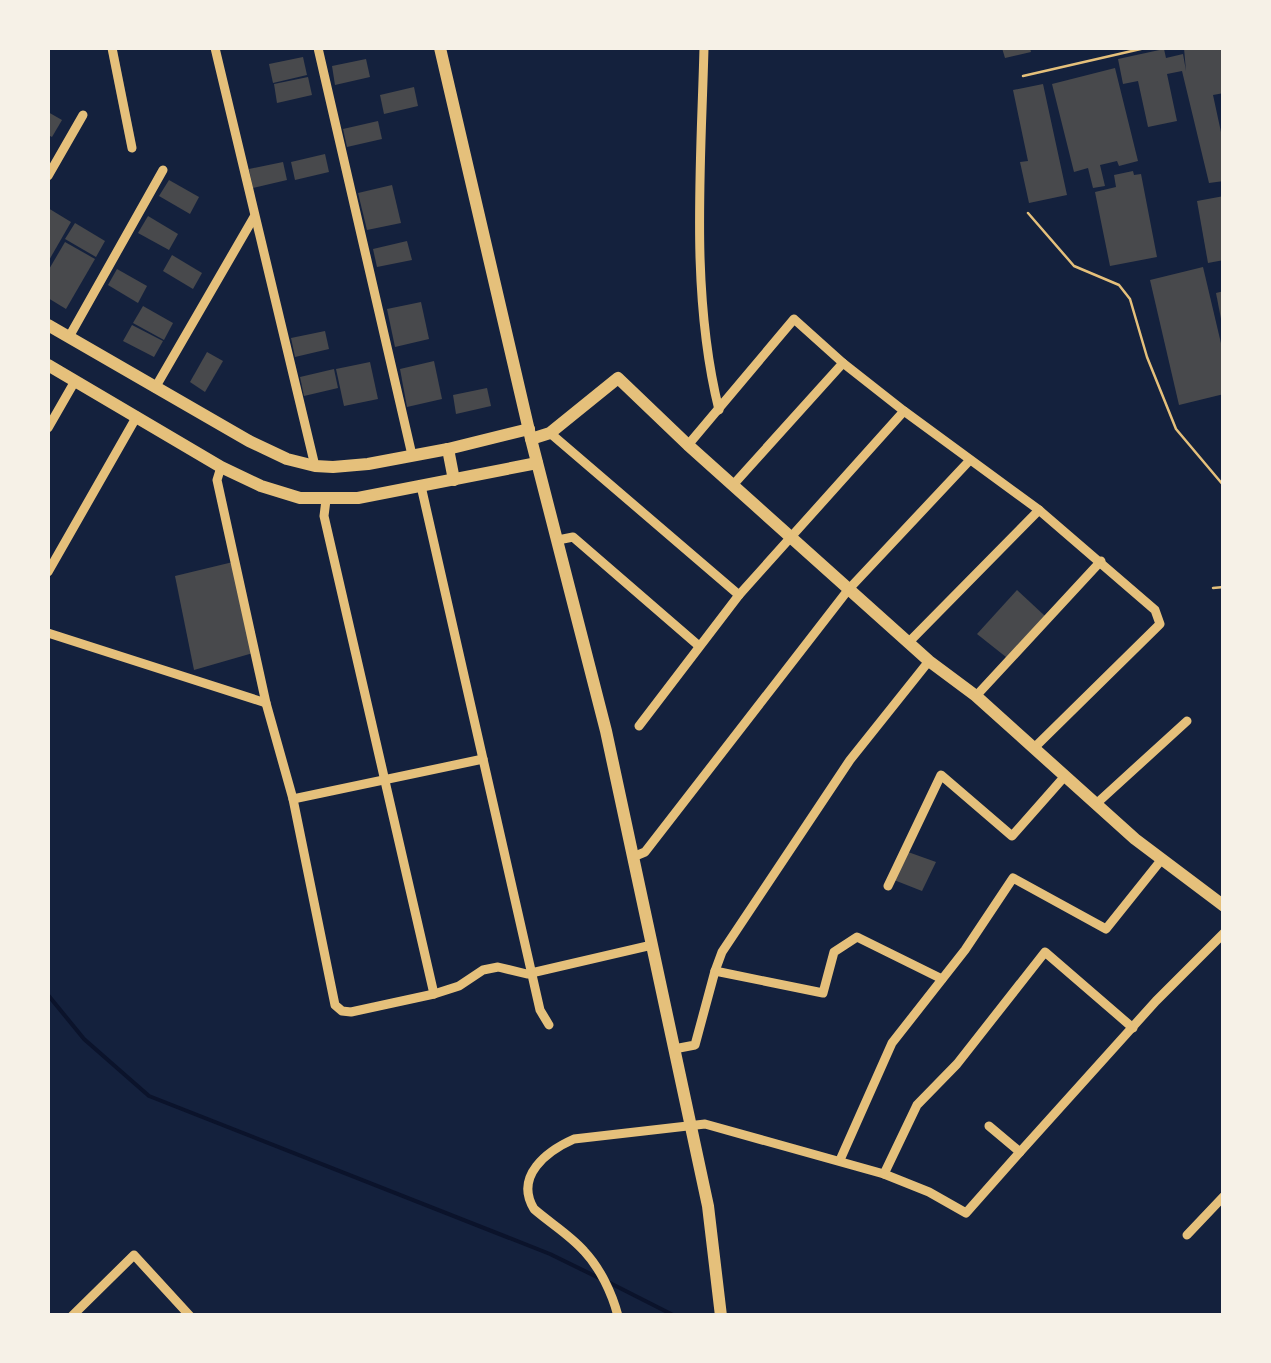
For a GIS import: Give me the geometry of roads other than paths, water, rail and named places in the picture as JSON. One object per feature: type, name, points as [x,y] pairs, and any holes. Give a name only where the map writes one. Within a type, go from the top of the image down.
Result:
[{"type":"main road","points":[[440,48],[530,434],[606,730],[708,1206],[720,1316]]},
{"type":"main road","points":[[48,325],[262,447],[287,460],[315,466],[352,466],[550,433],[618,378],[929,661],[976,696],[1134,839],[1224,906]]},
{"type":"main road","points":[[48,366],[222,468],[300,498],[358,498],[538,463]]},
{"type":"main road","points":[[448,448],[454,480]]},
{"type":"street","points":[[112,48],[132,148]]},
{"type":"street","points":[[215,48],[315,466]]},
{"type":"street","points":[[318,48],[412,456]]},
{"type":"street","points":[[704,48],[700,204],[703,306],[719,410]]},
{"type":"street","points":[[48,176],[82,115]]},
{"type":"street","points":[[69,337],[163,170]]},
{"type":"street","points":[[155,388],[254,216]]},
{"type":"street","points":[[688,444],[794,319],[843,364],[1101,561],[1156,610],[1160,624],[1034,748]]},
{"type":"street","points":[[733,485],[843,364]]},
{"type":"street","points":[[48,428],[74,381]]},
{"type":"street","points":[[639,726],[739,595],[904,411]]},
{"type":"street","points":[[48,572],[137,416]]},
{"type":"street","points":[[550,433],[739,595]]},
{"type":"street","points":[[633,857],[645,852],[848,590],[970,460]]},
{"type":"street","points":[[222,468],[217,480],[266,703],[293,799],[335,1006],[351,1012],[434,994],[459,986],[483,970],[498,967],[527,974],[652,945]]},
{"type":"street","points":[[421,486],[540,1010],[549,1025]]},
{"type":"street","points":[[326,500],[324,516],[434,994]]},
{"type":"street","points":[[910,642],[1039,510]]},
{"type":"street","points":[[558,540],[573,538],[700,646]]},
{"type":"street","points":[[976,696],[1101,561]]},
{"type":"street","points":[[48,632],[266,703]]},
{"type":"street","points":[[674,1049],[695,1045],[722,952],[842,772],[929,661]]},
{"type":"street","points":[[1096,804],[1186,721]]},
{"type":"street","points":[[293,799],[483,759]]},
{"type":"street","points":[[888,886],[941,775],[1012,836],[1065,776]]},
{"type":"street","points":[[840,1160],[892,1043],[965,950],[1012,878],[1106,929],[1162,859]]},
{"type":"street","points":[[618,1316],[598,1271],[583,1250],[528,1200],[532,1172],[556,1147],[574,1139],[705,1124],[884,1174],[929,1192],[966,1213],[1224,933]]},
{"type":"street","points":[[714,972],[823,993],[834,952],[856,937],[942,979]]},
{"type":"street","points":[[884,1174],[918,1105],[957,1064],[1045,952],[1133,1028]]},
{"type":"street","points":[[989,1126],[1020,1152]]},
{"type":"street","points":[[1187,1236],[1224,1196]]},
{"type":"street","points":[[72,1316],[134,1255],[190,1316]]},
{"type":"waterway","points":[[48,995],[84,1039],[149,1096],[550,1254],[599,1278]]},
{"type":"waterway","points":[[608,1282],[675,1316]]}]
